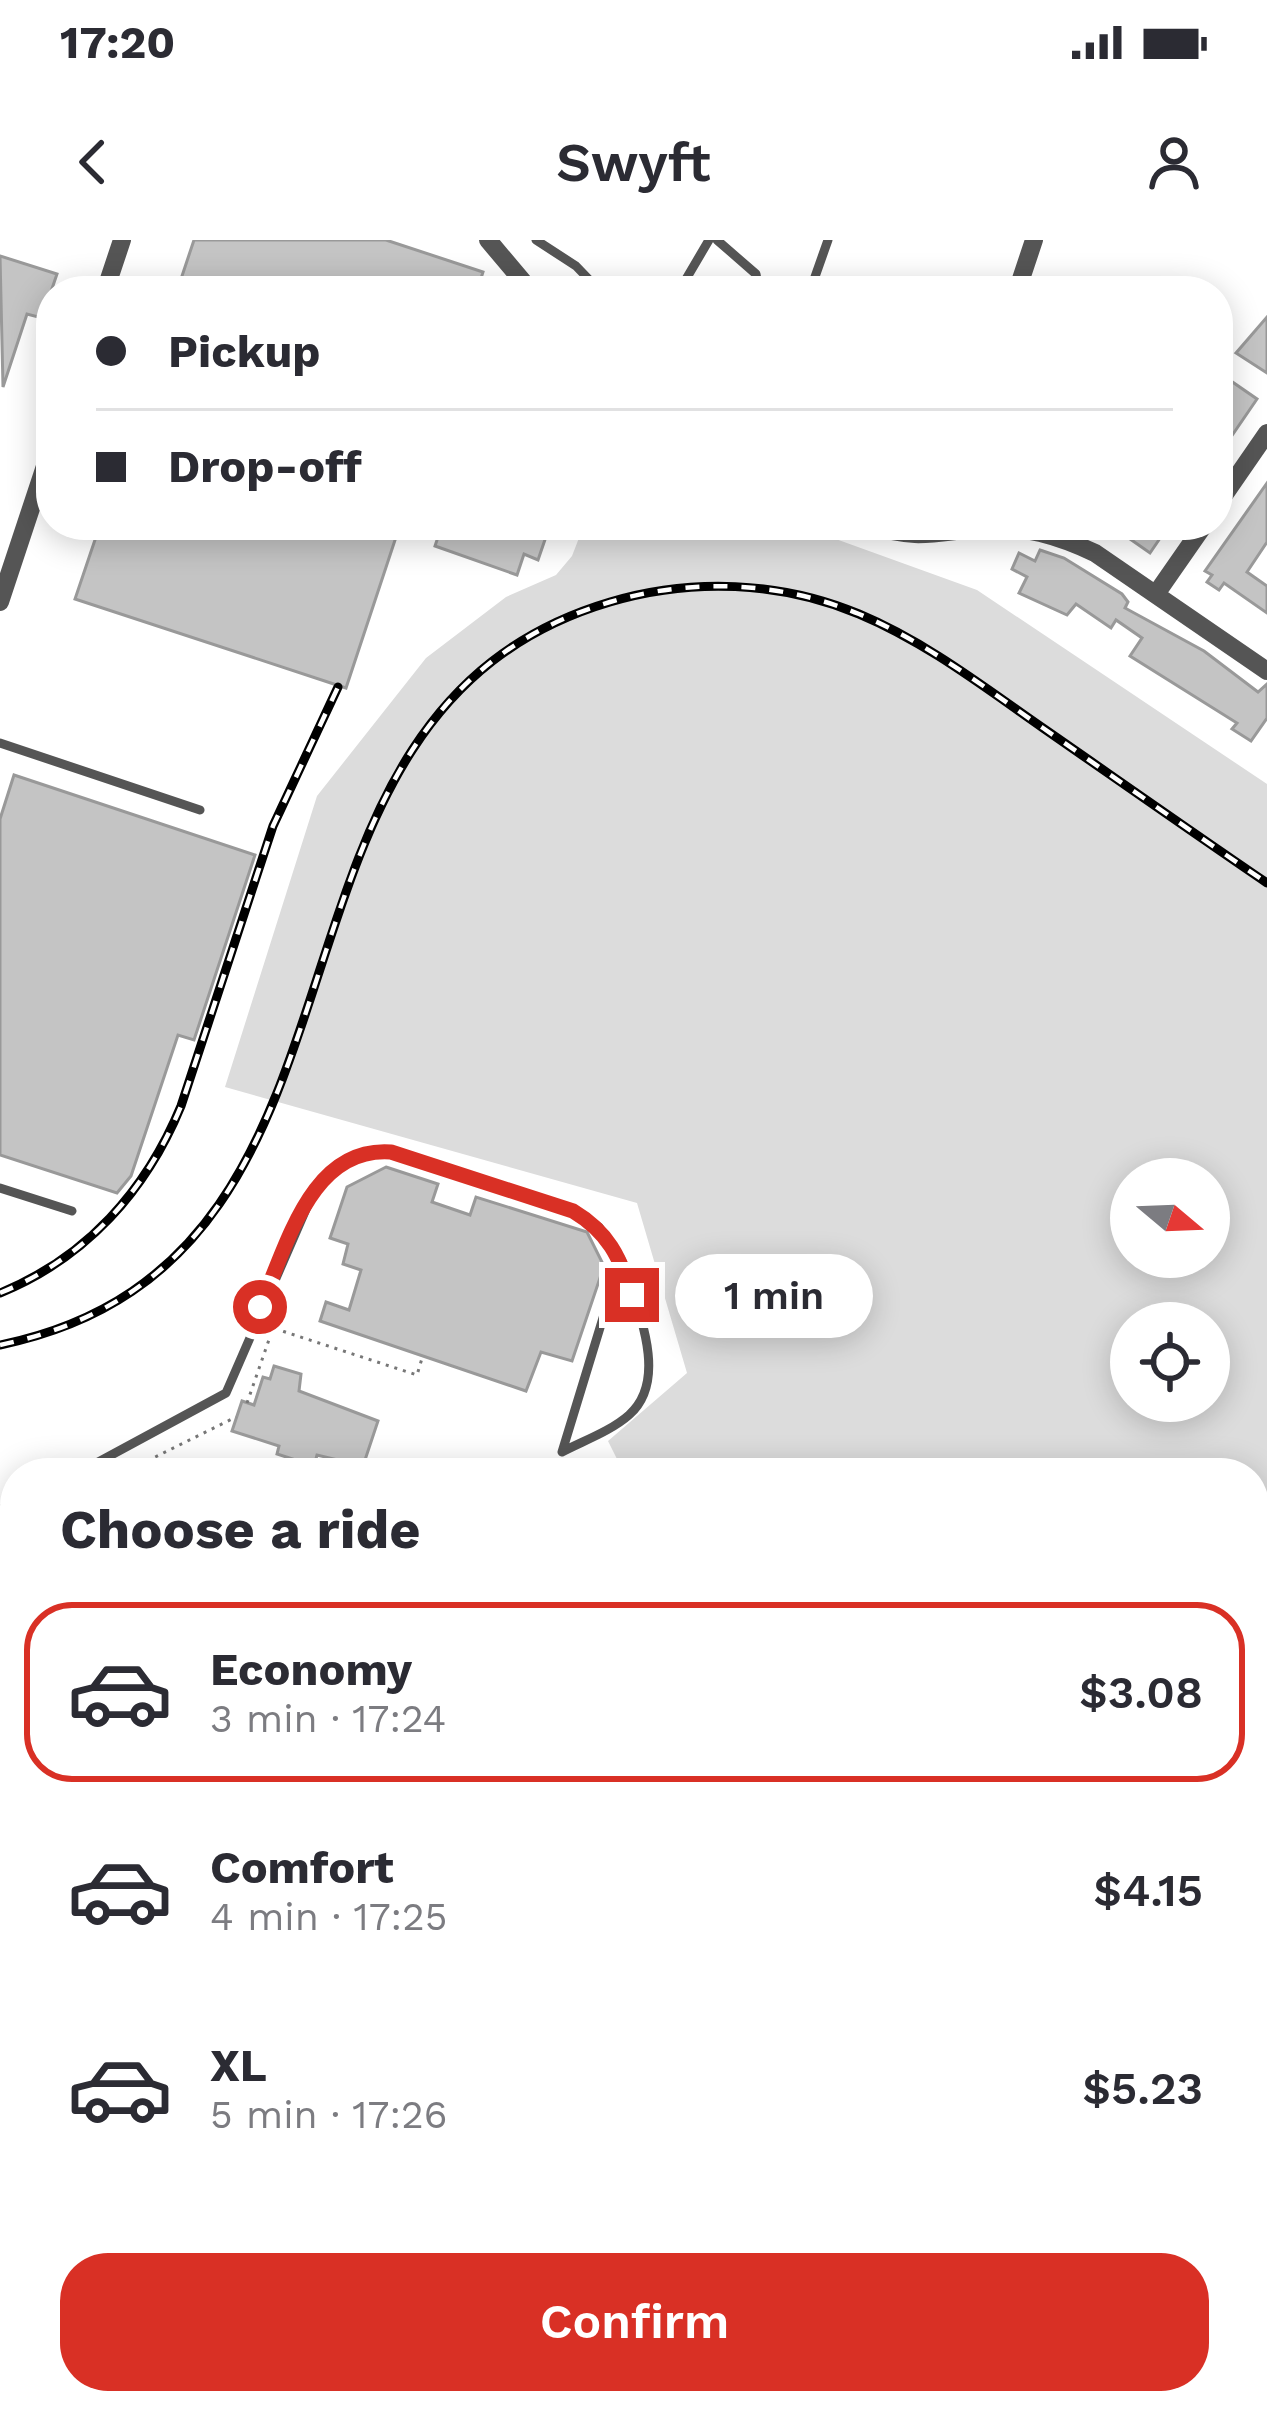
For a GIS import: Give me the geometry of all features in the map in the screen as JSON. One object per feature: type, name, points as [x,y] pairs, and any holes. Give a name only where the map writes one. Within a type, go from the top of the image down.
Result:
[{"type":"street","points":[[110,276],[122,240]]},
{"type":"street","points":[[490,240],[519,276]]},
{"type":"street","points":[[1022,276],[1034,240]]},
{"type":"street","points":[[1233,482],[1267,433]]},
{"type":"street","points":[[0,602],[36,493]]},
{"type":"street","points":[[1061,540],[1095,553],[1267,670]]},
{"type":"street","points":[[1156,594],[1194,540]]},
{"type":"lane","points":[[536,240],[585,276]]},
{"type":"lane","points":[[686,276],[700,246],[713,240],[756,276]]},
{"type":"lane","points":[[815,276],[828,240]]},
{"type":"lane","points":[[0,743],[200,809]]},
{"type":"lane","points":[[106,1458],[226,1393],[317,1184],[345,1160],[367,1150],[391,1152],[573,1211],[599,1227],[621,1259],[644,1330],[650,1374],[644,1395],[633,1413],[562,1452],[621,1259]]},
{"type":"lane","points":[[0,1189],[72,1211]]},
{"type":"path","points":[[248,1403],[273,1328],[417,1375],[423,1355]]},
{"type":"path","points":[[153,1458],[236,1417]]},
{"type":"shaded area","points":[[578,540],[839,540],[977,590],[1267,784],[1267,1458],[616,1458],[608,1441],[687,1373],[637,1203],[225,1087],[317,796],[426,658],[506,597],[556,575]]},
{"type":"building","points":[[194,240],[386,240],[483,272],[482,276],[182,276]]},
{"type":"building","points":[[0,256],[57,274],[36,276],[36,316],[27,314],[3,387]]},
{"type":"building","points":[[1267,317],[1267,373],[1236,353]]},
{"type":"building","points":[[1233,382],[1257,399],[1233,434]]},
{"type":"building","points":[[1267,483],[1267,542],[1247,572],[1267,586],[1267,613],[1224,583],[1219,590],[1207,582],[1212,575],[1205,571],[1227,540],[1233,540],[1233,531]]},
{"type":"building","points":[[95,540],[395,540],[346,688],[75,599]]},
{"type":"building","points":[[437,540],[545,540],[538,560],[524,554],[517,575],[435,546]]},
{"type":"building","points":[[1132,540],[1159,540],[1150,553]]},
{"type":"building","points":[[1040,550],[1064,558],[1122,594],[1128,602],[1125,608],[1204,651],[1258,692],[1267,684],[1267,718],[1251,741],[1232,729],[1237,723],[1130,656],[1142,638],[1116,620],[1111,628],[1076,604],[1067,615],[1019,593],[1027,577],[1012,569],[1019,553],[1035,561]]},
{"type":"building","points":[[14,775],[255,855],[194,1040],[178,1035],[131,1176],[117,1193],[0,1155],[0,819]]},
{"type":"building","points":[[386,1167],[438,1184],[432,1202],[470,1215],[476,1197],[587,1232],[604,1266],[572,1361],[541,1352],[526,1391],[320,1321],[326,1302],[349,1310],[361,1270],[343,1264],[348,1244],[330,1238],[347,1187]]},
{"type":"building","points":[[274,1366],[301,1374],[299,1391],[378,1421],[366,1458],[289,1458],[277,1454],[279,1446],[232,1431],[242,1401],[254,1405],[263,1377],[270,1379]]},
{"type":"railway","points":[[0,1345],[129,1293],[216,1209],[273,1102],[356,865],[409,755],[489,663],[610,602],[672,589],[735,587],[798,595],[859,614],[954,666],[1267,883]]},
{"type":"railway","points":[[0,1293],[60,1261],[86,1241],[131,1193],[167,1137],[273,826],[338,687]]},
{"type":"route","points":[[260,1307],[317,1184],[345,1160],[367,1150],[391,1152],[573,1211],[599,1227],[621,1259],[632,1295]]}]
